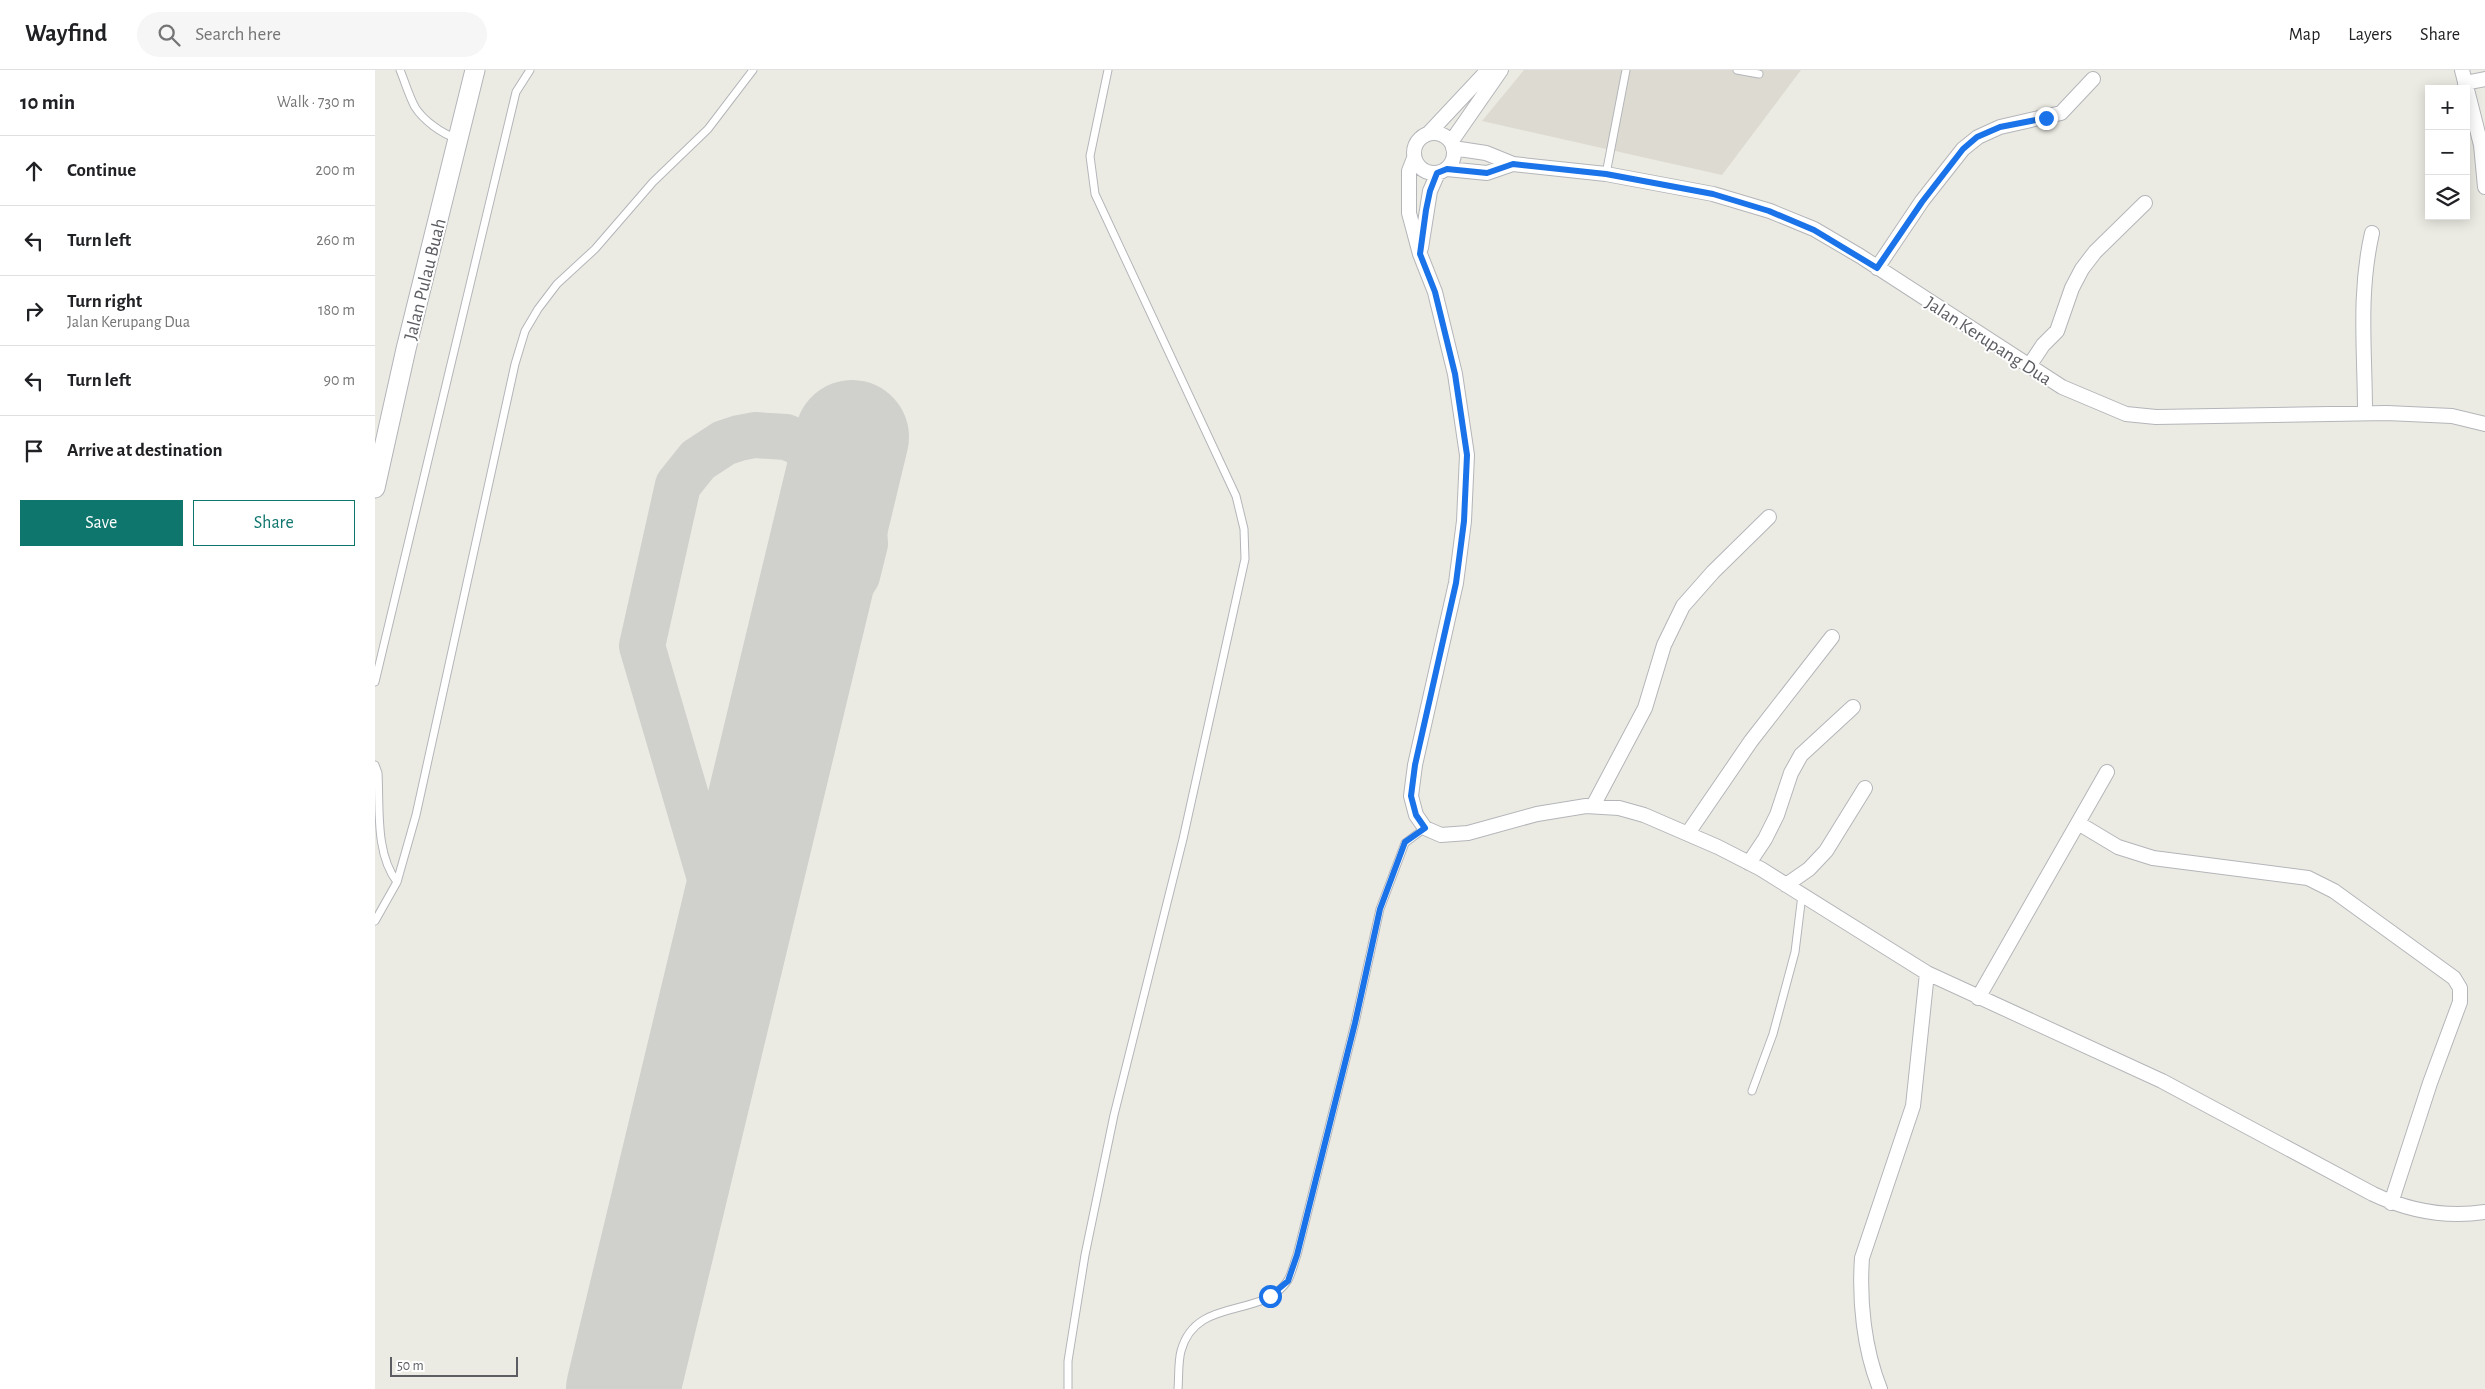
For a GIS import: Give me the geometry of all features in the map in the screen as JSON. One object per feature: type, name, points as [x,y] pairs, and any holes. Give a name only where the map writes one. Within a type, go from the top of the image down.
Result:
[{"type":"main road","name":"Jalan Pulau Buah","points":[[375,488],[406,350],[475,70]]},
{"type":"street","points":[[1488,70],[1428,134],[1418,140],[1409,171],[1409,213],[1420,254],[1435,292],[1455,374],[1467,455],[1464,521],[1456,583],[1415,765],[1411,796],[1416,815],[1425,828],[1441,835],[1468,833],[1537,814],[1593,806],[1619,808],[1644,815],[1687,833],[1749,863],[1927,973],[2162,1081],[2391,1203],[2421,1212],[2444,1214],[2485,1212]]},
{"type":"street","points":[[1452,145],[1501,70]]},
{"type":"street","points":[[2485,80],[2463,76],[2481,145],[2485,178]]},
{"type":"street","points":[[1877,268],[1922,202],[1963,149],[1977,137],[2000,127],[2061,113],[2093,79]]},
{"type":"street","points":[[1420,254],[1430,191],[1442,171],[1454,158],[1452,145],[1442,135],[1428,134]]},
{"type":"street","name":"Jalan Kerupang Dua","points":[[1452,145],[1486,153],[1513,164],[1606,174],[1713,194],[1769,211],[1814,230],[2063,387],[2126,414],[2157,417],[2365,413],[2452,416],[2485,424]]},
{"type":"street","points":[[1414,158],[1421,170],[1427,173],[1442,171]]},
{"type":"street","name":"Jalan Kerupang Dua","points":[[1442,171],[1487,173],[1513,164]]},
{"type":"street","points":[[2029,366],[2043,345],[2057,331],[2072,288],[2087,263],[2095,252],[2145,203]]},
{"type":"street","points":[[2365,413],[2361,313],[2366,258],[2372,233]]},
{"type":"street","points":[[1593,806],[1645,708],[1664,645],[1683,606],[1713,572],[1769,517]]},
{"type":"street","points":[[1687,833],[1751,741],[1831,637]]},
{"type":"street","points":[[1749,863],[1765,839],[1777,815],[1791,773],[1801,755],[1853,707]]},
{"type":"street","points":[[1978,998],[2107,772]]},
{"type":"street","points":[[1786,885],[1809,869],[1826,851],[1865,788]]},
{"type":"street","points":[[2078,823],[2118,846],[2153,858],[2308,878],[2334,891],[2454,978],[2460,988],[2460,1002],[2430,1083],[2391,1203]]},
{"type":"street","points":[[1880,1389],[1864,1328],[1861,1277],[1862,1258],[1913,1106],[1927,973]]},
{"type":"lane","points":[[400,70],[415,106],[425,118],[448,136],[459,139]]},
{"type":"lane","points":[[375,682],[516,92],[530,70]]},
{"type":"lane","points":[[375,921],[397,882],[416,815],[515,364],[525,331],[538,309],[557,284],[595,249],[653,182],[708,129],[753,70]]},
{"type":"lane","points":[[1068,1389],[1068,1361],[1083,1265],[1112,1124],[1183,839],[1245,559],[1244,529],[1236,496],[1095,194],[1090,156],[1108,70]]},
{"type":"lane","points":[[1606,174],[1626,70]]},
{"type":"lane","points":[[1737,70],[1759,74]]},
{"type":"lane","points":[[375,765],[378,773],[383,852],[389,871],[397,882]]},
{"type":"lane","points":[[1178,1389],[1181,1351],[1189,1333],[1207,1316],[1241,1307],[1270,1296],[1288,1281],[1297,1255],[1355,1023],[1380,909],[1405,842],[1425,828]]},
{"type":"lane","points":[[1752,1091],[1773,1034],[1795,952],[1802,895]]},
{"type":"shaded area","points":[[1524,70],[1801,70],[1722,175],[1482,121]]},
{"type":"taxiway","points":[[724,968],[719,909],[642,646],[678,485],[698,460],[724,443],[739,438],[755,435],[786,437],[816,449],[841,469],[850,482],[863,512],[865,544],[857,576],[838,605],[809,633],[801,647],[796,670]]},
{"type":"runway","points":[[623,1389],[852,437]]},
{"type":"route","points":[[1270,1296],[1288,1281],[1297,1255],[1355,1023],[1367,958],[1388,884],[1405,842],[1425,828],[1416,815],[1411,796],[1415,765],[1456,583],[1464,521],[1467,455],[1455,374],[1435,292],[1420,254],[1426,210],[1430,191],[1437,173],[1447,169],[1487,173],[1513,164],[1606,174],[1713,194],[1769,211],[1814,230],[1877,268],[1922,202],[1963,149],[1977,137],[2000,127],[2046,118]]}]
